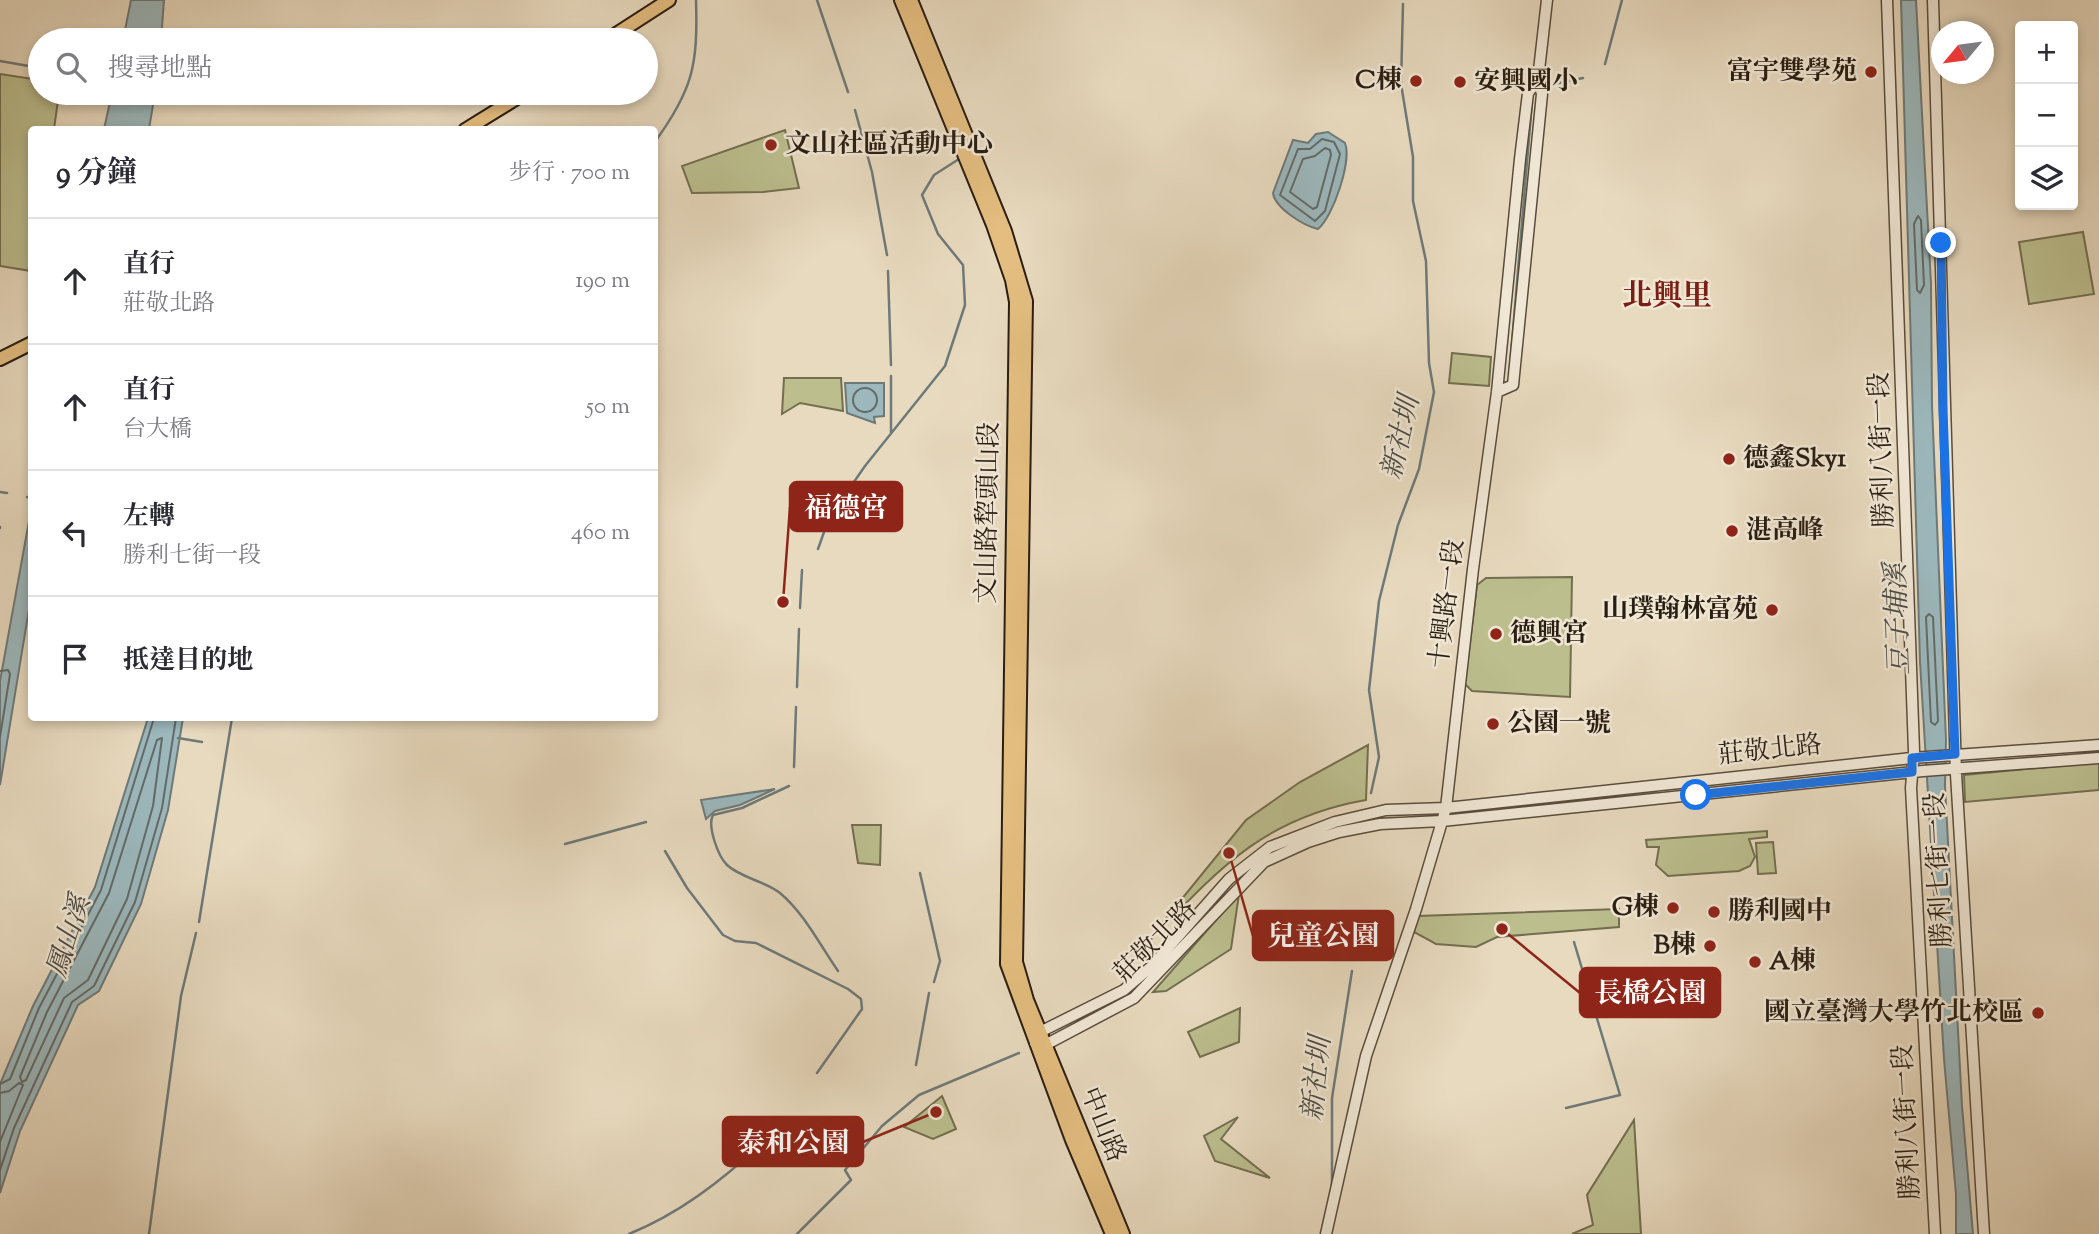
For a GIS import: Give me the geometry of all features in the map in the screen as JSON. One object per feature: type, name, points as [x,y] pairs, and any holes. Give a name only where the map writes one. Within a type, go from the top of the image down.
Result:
[{"type":"main road","points":[[626,28],[669,0]]},
{"type":"main road","name":"文山路犂頭山段","points":[[901,0],[993,225],[1012,280],[1016,302],[1007,964],[1041,1040]]},
{"type":"main road","name":"文山路犂頭山段","points":[[911,0],[1005,231],[1026,301],[1016,962],[1041,1040]]},
{"type":"main road","points":[[472,126],[506,105]]},
{"type":"main road","points":[[0,359],[26,346]]},
{"type":"main road","name":"中山路","points":[[1041,1040],[1112,1234]]},
{"type":"main road","name":"中山路","points":[[1041,1040],[1123,1234]]},
{"type":"street","name":"十興路一段","points":[[1497,392],[1513,385],[1542,94],[1538,79],[1547,0]]},
{"type":"street","name":"勝利八街一段","points":[[1887,0],[1935,1234]]},
{"type":"street","name":"勝利七街一段","points":[[1933,0],[1951,769],[1984,1234]]},
{"type":"street","name":"十興路一段","points":[[1326,1234],[1366,1056],[1416,909],[1446,808],[1473,569],[1497,392],[1496,380],[1528,93],[1538,79]]},
{"type":"street","points":[[1951,754],[2099,744]]},
{"type":"street","name":"莊敬北路","points":[[1041,1040],[1124,990],[1152,966],[1229,879],[1270,847],[1335,822],[1386,810],[1446,808],[1951,754]]},
{"type":"street","points":[[1951,769],[2099,758]]},
{"type":"street","name":"莊敬北路","points":[[1041,1040],[1134,998],[1265,862],[1308,842],[1339,832],[1380,824],[1442,821],[1951,769]]},
{"type":"green space","points":[[0,74],[28,78],[28,105],[57,105],[54,126],[28,126],[28,271],[0,266]]},
{"type":"green space","points":[[785,130],[799,188],[763,192],[692,193],[682,166]]},
{"type":"green space","points":[[2083,232],[2094,294],[2029,304],[2019,242]]},
{"type":"green space","points":[[1452,353],[1491,357],[1489,386],[1449,383]]},
{"type":"green space","points":[[784,378],[841,378],[843,411],[800,403],[782,414]]},
{"type":"green space","points":[[1572,577],[1570,697],[1472,691],[1465,684],[1477,585],[1486,578]]},
{"type":"green space","points":[[1368,745],[1366,800],[1294,821],[1265,837],[1213,877],[1137,954],[1246,820],[1300,782]]},
{"type":"green space","points":[[2099,762],[2099,790],[1965,802],[1964,775]]},
{"type":"green space","points":[[852,825],[881,825],[880,865],[858,863]]},
{"type":"green space","points":[[1767,831],[1767,837],[1749,839],[1755,857],[1750,866],[1739,871],[1668,876],[1656,865],[1659,847],[1647,847],[1646,840]]},
{"type":"green space","points":[[1773,842],[1776,873],[1758,874],[1756,843]]},
{"type":"green space","points":[[1239,894],[1231,949],[1166,991],[1153,992]]},
{"type":"green space","points":[[1619,909],[1619,927],[1497,937],[1476,947],[1436,944],[1414,932],[1418,916]]},
{"type":"green space","points":[[1240,1008],[1239,1042],[1200,1057],[1188,1032]]},
{"type":"green space","points":[[942,1096],[956,1129],[933,1139],[904,1127]]},
{"type":"green space","points":[[1238,1117],[1221,1139],[1270,1178],[1215,1161],[1204,1136]]},
{"type":"green space","points":[[1634,1120],[1641,1234],[1572,1234],[1593,1225],[1587,1195]]},
{"type":"water","points":[[131,0],[164,0],[162,28],[125,28]]},
{"type":"water","name":"豆子埔溪","points":[[1901,0],[1916,0],[1931,284],[1932,406],[1946,740],[1945,786],[1962,1106],[1973,1234],[1956,1234],[1956,1194],[1944,1059],[1920,662]]},
{"type":"water","points":[[109,105],[153,105],[150,126],[105,126]]},
{"type":"water","points":[[1328,132],[1345,143],[1346,162],[1330,213],[1318,229],[1291,216],[1279,205],[1273,193],[1293,140],[1308,143],[1316,134]]},
{"type":"water","points":[[845,383],[884,383],[884,416],[874,417],[875,423],[847,413]]},
{"type":"water","points":[[28,527],[28,615],[0,785],[0,681]]},
{"type":"water","name":"鳳山溪","points":[[147,721],[183,721],[168,810],[141,904],[99,991],[78,1005],[20,1131],[0,1193],[0,1084],[33,1006],[95,887]]},
{"type":"water","points":[[775,789],[740,805],[715,811],[706,819],[701,800]]},
{"type":"waterway","points":[[658,137],[685,92],[690,76],[696,42],[696,0]]},
{"type":"waterway","points":[[817,0],[848,92]]},
{"type":"waterway","name":"新社圳","points":[[1605,64],[1622,0]]},
{"type":"waterway","name":"新社圳","points":[[1371,793],[1379,757],[1369,690],[1379,601],[1398,525],[1419,469],[1434,392],[1429,363],[1426,261],[1413,201],[1413,157],[1401,84],[1403,4]]},
{"type":"waterway","points":[[0,61],[28,66]]},
{"type":"waterway","name":"新社圳","points":[[1549,85],[1583,78]]},
{"type":"waterway","name":"新社圳","points":[[1509,379],[1532,102]]},
{"type":"waterway","points":[[855,110],[872,172],[887,255]]},
{"type":"waterway","points":[[818,549],[829,518],[865,466],[945,366],[965,305],[963,265],[938,234],[922,195],[934,175],[959,159]]},
{"type":"waterway","points":[[888,271],[891,365]]},
{"type":"waterway","points":[[891,376],[891,433]]},
{"type":"waterway","points":[[0,492],[7,493]]},
{"type":"waterway","points":[[800,608],[802,570]]},
{"type":"waterway","points":[[797,687],[799,629]]},
{"type":"waterway","points":[[794,767],[796,707]]},
{"type":"waterway","points":[[199,922],[232,721]]},
{"type":"waterway","points":[[178,738],[202,742]]},
{"type":"waterway","points":[[789,786],[742,808],[713,815],[711,826],[714,841],[727,865],[774,889],[789,901],[838,971]]},
{"type":"waterway","points":[[565,844],[646,822]]},
{"type":"waterway","points":[[665,851],[687,888],[723,935],[735,941],[756,943],[848,989],[861,999],[862,1009],[817,1073]]},
{"type":"waterway","points":[[920,873],[940,961],[934,982]]},
{"type":"waterway","points":[[149,1234],[181,996],[196,933]]},
{"type":"waterway","points":[[1566,1108],[1620,1095],[1574,942]]},
{"type":"waterway","name":"新社圳","points":[[1332,1190],[1332,1098],[1352,971]]},
{"type":"waterway","points":[[916,1065],[929,993]]},
{"type":"waterway","points":[[797,1234],[851,1180],[845,1170],[882,1126],[919,1095],[1019,1053]]},
{"type":"waterway","points":[[629,1234],[693,1200],[732,1170],[784,1120]]},
{"type":"place","name":"富宇雙學苑","points":[[1871,72]]},
{"type":"place","name":"C棟","points":[[1416,81]]},
{"type":"place","name":"安興國小","points":[[1460,82]]},
{"type":"place","name":"文山社區活動中心","points":[[771,145]]},
{"type":"place","name":"德鑫Sky1","points":[[1729,459]]},
{"type":"place","name":"湛高峰","points":[[1732,531]]},
{"type":"place","name":"福德宮","points":[[783,602]]},
{"type":"place","name":"山璞翰林富苑","points":[[1772,610]]},
{"type":"place","name":"德興宮","points":[[1496,634]]},
{"type":"place","name":"公園一號","points":[[1493,724]]},
{"type":"place","name":"兒童公園","points":[[1229,853]]},
{"type":"place","name":"G棟","points":[[1673,908]]},
{"type":"place","name":"勝利國中","points":[[1714,912]]},
{"type":"place","name":"長橋公園","points":[[1502,929]]},
{"type":"place","name":"B棟","points":[[1710,946]]},
{"type":"place","name":"A棟","points":[[1755,962]]},
{"type":"place","name":"國立臺灣大學竹北校區","points":[[2038,1013]]},
{"type":"place","name":"泰和公園","points":[[936,1112]]},
{"type":"district","name":"北興里","points":[[1667,297]]},
{"type":"route","points":[[1696,795],[1912,772],[1912,758],[1955,754],[1950,541],[1943,409],[1941,243]]}]
